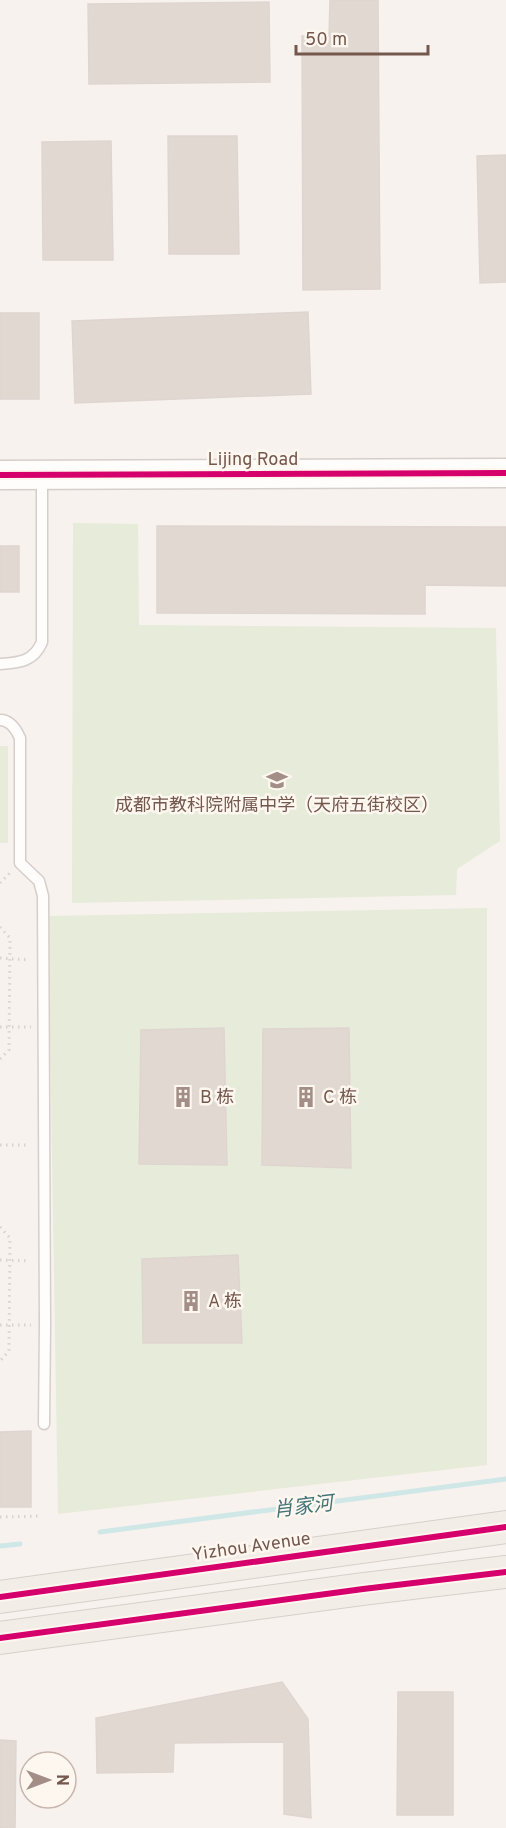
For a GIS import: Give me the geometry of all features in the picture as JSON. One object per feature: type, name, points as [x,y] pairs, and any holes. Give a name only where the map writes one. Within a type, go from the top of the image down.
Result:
[{"type":"main road","name":"Yizhou Avenue","points":[[0,1597],[506,1527]]},
{"type":"main road","points":[[0,1638],[506,1572]]},
{"type":"street","name":"Lijing Road","points":[[0,475],[506,472]]},
{"type":"lane","points":[[0,664],[24,662],[38,651],[42,642],[42,475]]},
{"type":"lane","points":[[0,720],[15,727],[20,738],[20,863],[39,880],[43,896],[44,1424]]},
{"type":"path","points":[[0,927],[10,938],[9,1050],[0,1059]]},
{"type":"path","points":[[0,958],[44,962]]},
{"type":"path","points":[[0,1027],[43,1028]]},
{"type":"path","points":[[0,1145],[44,1145]]},
{"type":"path","points":[[0,1227],[10,1238],[9,1351],[0,1361]]},
{"type":"path","points":[[0,1260],[44,1261]]},
{"type":"path","points":[[0,1325],[45,1325]]},
{"type":"path","points":[[0,1517],[41,1516]]},
{"type":"green space","name":"成都市教科院附属中学（天府五街校区）","points":[[73,523],[138,524],[139,625],[496,628],[500,841],[457,869],[456,895],[72,903]]},
{"type":"green space","points":[[0,746],[8,746],[8,843],[0,843]]},
{"type":"green space","points":[[487,908],[487,1465],[58,1514],[48,916]]},
{"type":"building","points":[[330,0],[378,0],[380,289],[303,290],[302,36],[329,36]]},
{"type":"building","points":[[269,2],[270,82],[89,84],[88,4]]},
{"type":"building","points":[[168,136],[237,136],[239,254],[169,254]]},
{"type":"building","points":[[111,141],[113,260],[43,260],[42,142]]},
{"type":"building","points":[[506,155],[506,282],[480,283],[477,156]]},
{"type":"building","points":[[308,312],[311,394],[75,403],[72,321]]},
{"type":"building","points":[[0,313],[39,313],[39,399],[0,399]]},
{"type":"building","points":[[157,526],[506,527],[506,586],[425,585],[425,614],[157,613]]},
{"type":"building","points":[[0,546],[19,546],[19,592],[0,592]]},
{"type":"building","name":"B 栋","points":[[224,1028],[227,1165],[139,1164],[141,1030]]},
{"type":"building","name":"C 栋","points":[[349,1028],[351,1168],[262,1165],[263,1029]]},
{"type":"building","name":"A 栋","points":[[238,1255],[242,1343],[143,1343],[142,1259]]},
{"type":"building","points":[[31,1431],[31,1507],[0,1507],[0,1432]]},
{"type":"building","points":[[282,1682],[308,1719],[311,1818],[284,1814],[284,1742],[174,1743],[173,1772],[97,1773],[96,1718]]},
{"type":"building","points":[[398,1692],[453,1692],[453,1815],[397,1815]]},
{"type":"building","points":[[0,1740],[16,1741],[15,1828],[0,1828]]},
{"type":"waterway","name":"肖家河","points":[[100,1532],[506,1479]]},
{"type":"waterway","name":"肖家河","points":[[0,1546],[20,1544]]},
{"type":"cycle path","points":[[0,475],[506,473]]},
{"type":"cycle path","points":[[0,1597],[506,1527]]},
{"type":"cycle path","points":[[0,1638],[506,1572]]},
{"type":"place","name":"成都市教科院附属中学（天府五街校区）","points":[[277,780]]},
{"type":"place","name":"B 栋","points":[[183,1097]]},
{"type":"place","name":"C 栋","points":[[306,1097]]},
{"type":"place","name":"A 栋","points":[[191,1301]]}]
